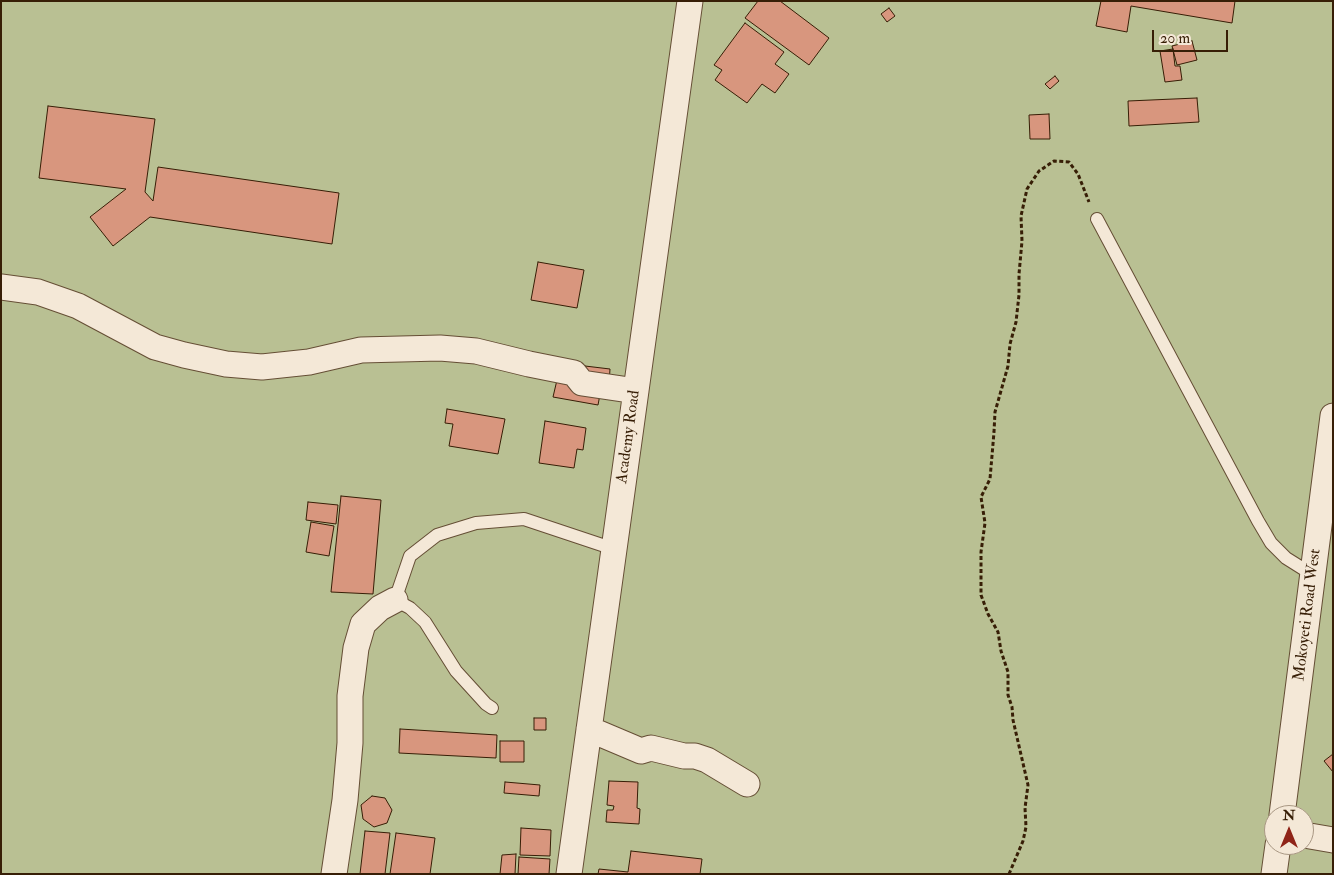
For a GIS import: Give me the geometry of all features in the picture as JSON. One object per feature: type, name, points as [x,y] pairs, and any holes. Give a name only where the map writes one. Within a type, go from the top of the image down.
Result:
[{"type":"street","name":"Academy Road","points":[[569,874],[690,1]]},
{"type":"street","points":[[1,287],[38,292],[78,306],[155,347],[226,364],[262,367],[308,362],[361,350],[440,348],[476,350],[529,364],[574,373],[582,383],[636,391]]},
{"type":"street","name":"Mokoyeti Road West","points":[[1283,805],[1333,416]]},
{"type":"street","points":[[334,874],[345,800],[350,743],[350,696],[356,648],[363,624],[380,608],[395,600]]},
{"type":"street","points":[[589,729],[641,750],[651,748],[707,760],[747,784]]},
{"type":"street","points":[[1314,837],[1333,840]]},
{"type":"street","points":[[1274,874],[1277,855]]},
{"type":"lane","points":[[1097,219],[1271,543],[1286,558],[1313,576]]},
{"type":"lane","points":[[492,708],[486,704],[456,671],[425,622],[410,608],[395,600],[410,556],[437,535],[476,523],[524,519],[614,549]]},
{"type":"path","points":[[1009,874],[1023,841],[1026,827],[1025,808],[1028,785],[1012,720],[1012,707],[1008,695],[1008,672],[1001,651],[998,632],[988,614],[981,595],[981,552],[985,523],[981,497],[990,479],[995,412],[1008,366],[1010,344],[1016,322],[1022,241],[1020,216],[1027,189],[1039,171],[1054,161],[1069,162],[1078,174],[1097,219]]},
{"type":"green space","points":[[1,1],[1333,1],[1333,874],[1,874]]},
{"type":"building","points":[[758,1],[780,1],[829,38],[809,65],[745,18]]},
{"type":"building","points":[[1101,1],[1235,1],[1232,23],[1131,6],[1127,32],[1096,26]]},
{"type":"building","points":[[889,8],[895,16],[887,22],[881,14]]},
{"type":"building","points":[[745,23],[784,52],[775,64],[789,74],[775,93],[762,84],[747,103],[715,80],[722,70],[714,65]]},
{"type":"building","points":[[1192,41],[1197,60],[1177,65],[1172,46]]},
{"type":"building","points":[[1173,49],[1175,66],[1180,66],[1182,80],[1165,82],[1160,51]]},
{"type":"building","points":[[1055,76],[1059,81],[1050,89],[1045,84]]},
{"type":"building","points":[[1197,98],[1199,122],[1129,126],[1128,101]]},
{"type":"building","points":[[48,106],[155,119],[145,192],[153,201],[158,167],[339,193],[332,244],[150,217],[113,246],[90,217],[126,189],[39,178]]},
{"type":"building","points":[[1049,114],[1050,139],[1030,139],[1029,115]]},
{"type":"building","points":[[538,262],[584,270],[577,308],[531,300]]},
{"type":"building","points":[[585,366],[610,369],[609,384],[583,382]]},
{"type":"building","points":[[557,380],[601,389],[598,405],[553,397]]},
{"type":"building","points":[[447,409],[505,419],[498,454],[449,446],[453,424],[445,423]]},
{"type":"building","points":[[545,421],[586,428],[583,450],[577,449],[574,468],[539,463]]},
{"type":"building","points":[[341,496],[381,500],[373,594],[331,592]]},
{"type":"building","points":[[308,502],[338,505],[336,524],[306,520]]},
{"type":"building","points":[[311,522],[334,526],[329,556],[306,552]]},
{"type":"building","points":[[534,718],[546,718],[546,730],[534,730]]},
{"type":"building","points":[[400,729],[497,735],[496,758],[399,753]]},
{"type":"building","points":[[500,741],[524,741],[524,762],[500,762]]},
{"type":"building","points":[[1333,754],[1333,772],[1324,761]]},
{"type":"building","points":[[609,781],[638,782],[637,808],[640,809],[639,824],[606,822],[607,810],[613,810],[614,806],[607,805]]},
{"type":"building","points":[[505,782],[540,785],[539,796],[504,793]]},
{"type":"building","points":[[372,796],[385,798],[392,810],[387,823],[374,827],[363,819],[361,805]]},
{"type":"building","points":[[521,828],[551,830],[550,856],[520,855]]},
{"type":"building","points":[[365,831],[390,833],[385,874],[360,874]]},
{"type":"building","points":[[396,833],[435,838],[430,874],[390,874]]},
{"type":"building","points":[[631,851],[702,859],[700,874],[598,874],[599,869],[628,872]]},
{"type":"building","points":[[516,854],[515,874],[500,874],[502,855]]},
{"type":"building","points":[[519,857],[550,859],[549,874],[518,874]]}]
